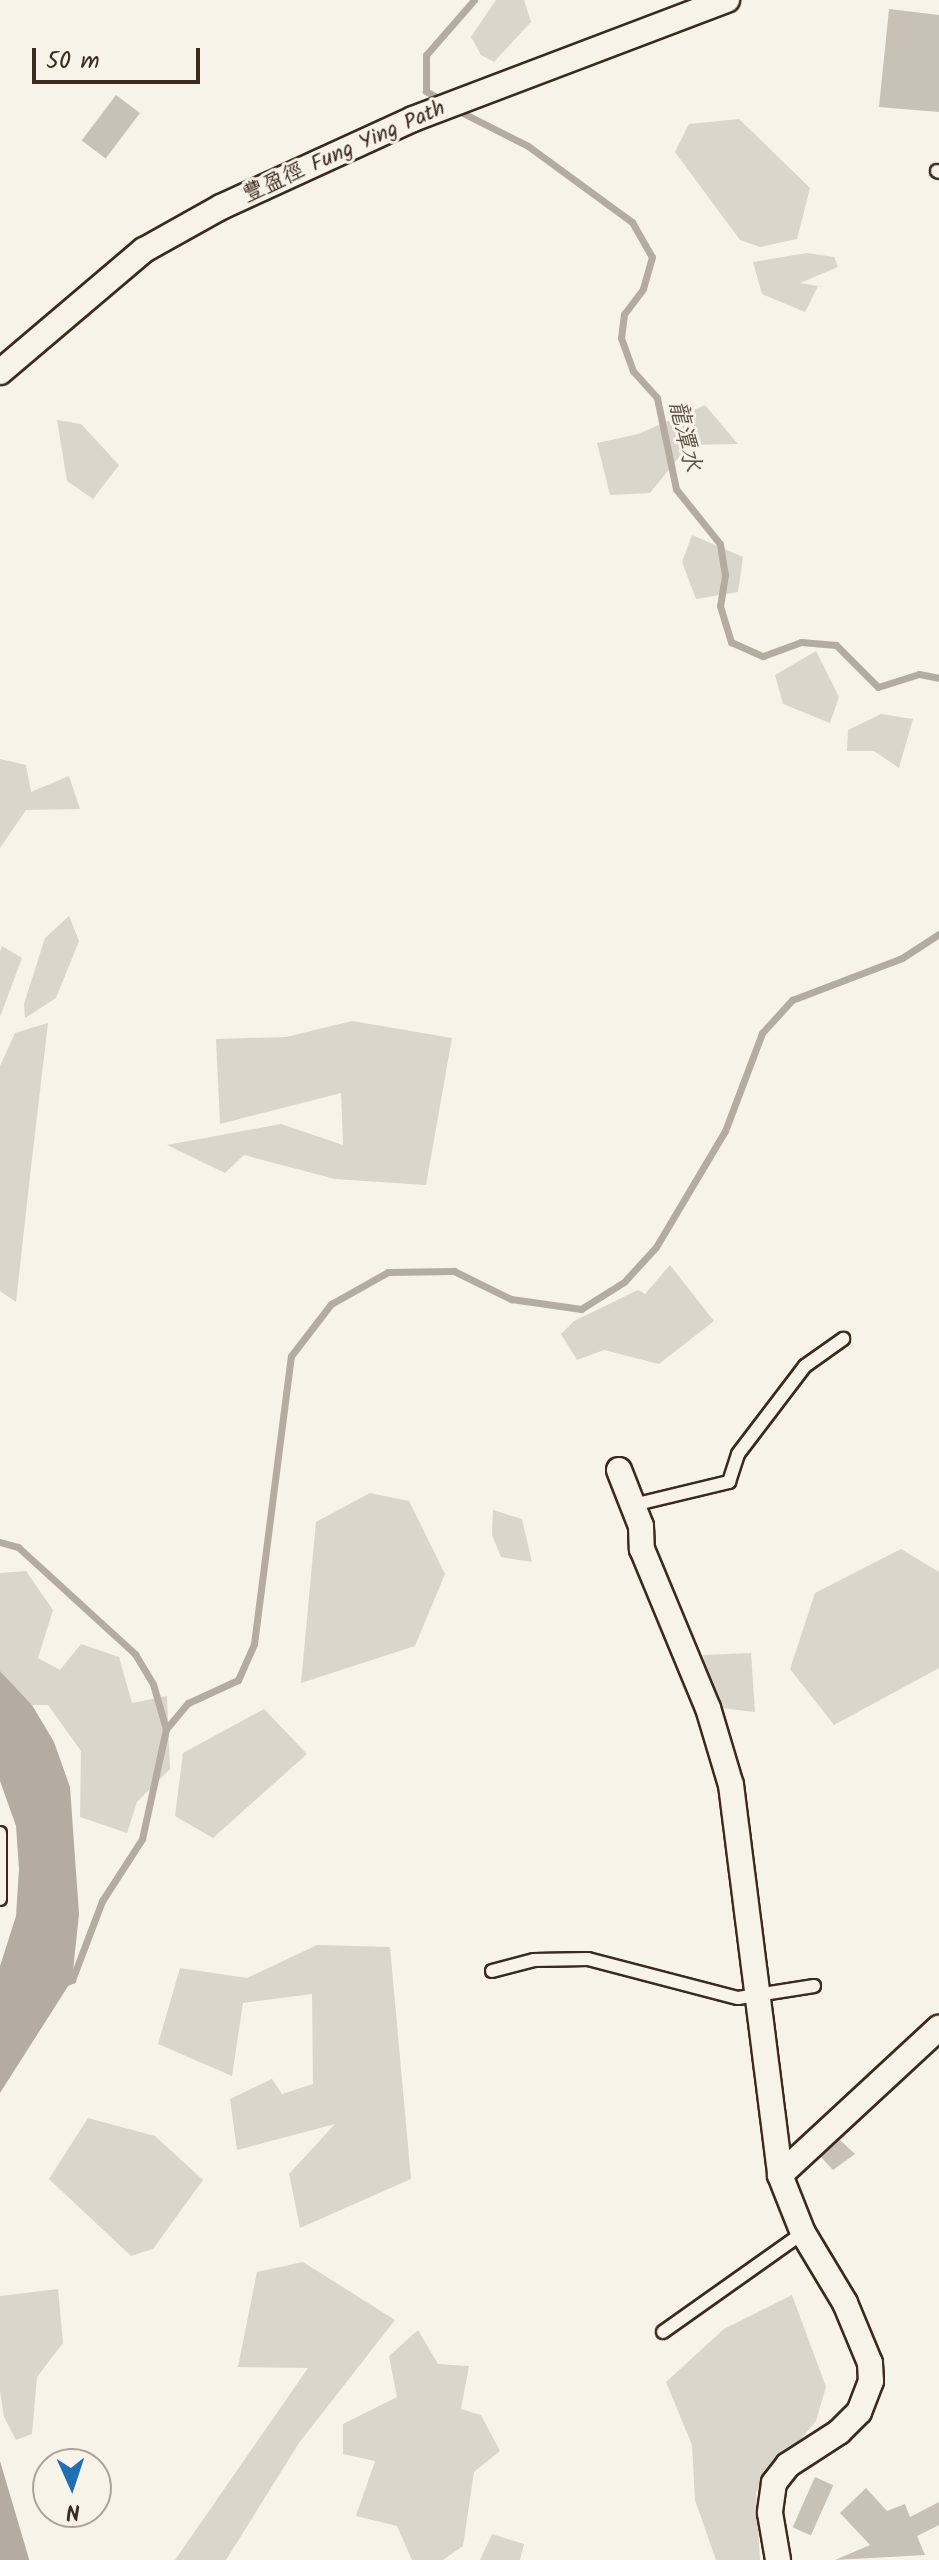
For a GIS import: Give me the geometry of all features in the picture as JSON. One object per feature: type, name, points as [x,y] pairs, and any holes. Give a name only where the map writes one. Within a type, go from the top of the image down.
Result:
[{"type":"street","name":"豐盈徑 Fung Ying Path","points":[[0,372],[144,250],[298,168],[468,97],[727,0]]},
{"type":"street","points":[[619,1470],[641,1526],[642,1549],[708,1708],[731,1785],[780,2175],[803,2233],[866,2346],[871,2381],[859,2412],[839,2432],[788,2465],[774,2483],[770,2513],[778,2560]]},
{"type":"street","points":[[780,2175],[939,2028]]},
{"type":"lane","points":[[633,1505],[729,1482],[738,1454],[805,1366],[843,1339]]},
{"type":"lane","points":[[0,1833],[0,1899]]},
{"type":"lane","points":[[492,1971],[534,1960],[588,1959],[756,1999],[814,1986]]},
{"type":"lane","points":[[663,2332],[803,2233]]},
{"type":"shaded area","points":[[496,0],[524,0],[531,22],[494,62],[481,55],[471,37]]},
{"type":"shaded area","points":[[739,119],[810,188],[797,239],[760,247],[740,240],[675,152],[689,124]]},
{"type":"shaded area","points":[[807,253],[834,257],[838,267],[800,283],[818,286],[805,312],[762,294],[753,262]]},
{"type":"shaded area","points":[[705,405],[738,444],[689,445],[650,493],[610,495],[597,443],[638,434]]},
{"type":"shaded area","points":[[57,420],[81,424],[119,465],[93,499],[67,481]]},
{"type":"shaded area","points":[[692,535],[743,557],[738,592],[696,599],[682,562]]},
{"type":"shaded area","points":[[816,651],[839,697],[830,723],[783,704],[775,675]]},
{"type":"shaded area","points":[[881,714],[913,719],[899,768],[874,751],[847,751],[848,730]]},
{"type":"shaded area","points":[[0,759],[26,765],[31,792],[69,776],[80,809],[26,810],[0,848]]},
{"type":"shaded area","points":[[69,916],[79,941],[56,998],[25,1018],[24,1004],[45,938]]},
{"type":"shaded area","points":[[2,946],[22,958],[0,1017],[0,952]]},
{"type":"shaded area","points":[[352,1021],[452,1038],[426,1185],[335,1179],[244,1155],[225,1173],[167,1145],[281,1124],[343,1145],[341,1093],[220,1124],[216,1039],[286,1037]]},
{"type":"shaded area","points":[[48,1023],[16,1302],[0,1291],[0,1066],[15,1033]]},
{"type":"shaded area","points":[[670,1265],[714,1321],[659,1364],[604,1350],[577,1360],[561,1334],[574,1321],[638,1290],[645,1294]]},
{"type":"shaded area","points":[[370,1493],[409,1501],[445,1574],[415,1646],[301,1683],[316,1522]]},
{"type":"shaded area","points":[[493,1510],[522,1519],[532,1562],[501,1557],[492,1535]]},
{"type":"shaded area","points":[[901,1549],[939,1572],[939,1668],[834,1725],[790,1669],[815,1593]]},
{"type":"shaded area","points":[[26,1571],[53,1610],[38,1658],[60,1670],[81,1644],[119,1657],[132,1703],[167,1696],[170,1769],[137,1802],[127,1833],[80,1817],[81,1751],[48,1705],[32,1705],[0,1671],[0,1573]]},
{"type":"shaded area","points":[[751,1653],[755,1712],[713,1707],[703,1655]]},
{"type":"shaded area","points":[[0,1671],[32,1705],[54,1742],[70,1787],[79,1914],[72,1980],[0,2093],[0,1966],[16,1916],[19,1869],[16,1826],[0,1781]]},
{"type":"shaded area","points":[[264,1709],[307,1754],[213,1838],[175,1816],[183,1753]]},
{"type":"shaded area","points":[[317,1945],[390,1947],[411,2179],[300,2228],[289,2174],[335,2124],[237,2150],[230,2099],[272,2079],[282,2094],[313,2084],[312,1994],[243,2003],[232,2076],[158,2044],[180,1968],[247,1978]]},
{"type":"shaded area","points":[[88,2118],[155,2136],[203,2180],[153,2249],[131,2256],[49,2179]]},
{"type":"shaded area","points":[[303,2262],[395,2320],[299,2443],[226,2560],[175,2560],[308,2368],[238,2367],[257,2272]]},
{"type":"shaded area","points":[[58,2289],[63,2343],[37,2377],[32,2434],[16,2440],[4,2417],[0,2391],[0,2296]]},
{"type":"shaded area","points":[[792,2295],[826,2387],[816,2421],[756,2492],[760,2560],[716,2560],[695,2500],[692,2445],[666,2382],[724,2329]]},
{"type":"shaded area","points":[[418,2330],[438,2364],[469,2366],[461,2409],[481,2415],[500,2451],[474,2472],[463,2546],[443,2560],[412,2560],[397,2526],[356,2516],[375,2461],[343,2454],[343,2424],[397,2397],[389,2356]]},
{"type":"shaded area","points":[[0,2461],[29,2559],[29,2560],[0,2560]]},
{"type":"shaded area","points":[[492,2534],[524,2544],[520,2560],[480,2560]]},
{"type":"building","points":[[889,9],[939,15],[939,112],[879,107]]},
{"type":"building","points":[[116,95],[140,113],[106,159],[82,141]]},
{"type":"building","points":[[840,2140],[855,2154],[833,2170],[821,2157]]},
{"type":"building","points":[[815,2477],[833,2485],[811,2535],[793,2527]]},
{"type":"building","points":[[866,2488],[887,2511],[905,2504],[910,2517],[939,2502],[939,2525],[917,2536],[925,2555],[835,2560],[870,2545],[840,2513]]},
{"type":"waterway","name":"龍潭水","points":[[443,101],[426,91],[426,55],[474,0]]},
{"type":"waterway","name":"龍潭水","points":[[457,110],[528,146],[632,222],[652,257],[643,289],[624,314],[621,338],[633,371],[657,398],[676,489],[720,544],[725,575],[720,606],[731,642],[763,656],[801,642],[836,645],[878,687],[919,674],[939,678]]},
{"type":"waterway","points":[[64,1983],[72,1980],[102,1901],[142,1839],[166,1729],[188,1703],[238,1680],[254,1644],[291,1356],[331,1304],[388,1272],[454,1271],[511,1299],[581,1309],[624,1282],[656,1247],[725,1131],[762,1033],[792,1000],[902,958],[939,934]]},
{"type":"waterway","points":[[0,1542],[18,1547],[135,1654],[153,1684],[166,1729]]}]
